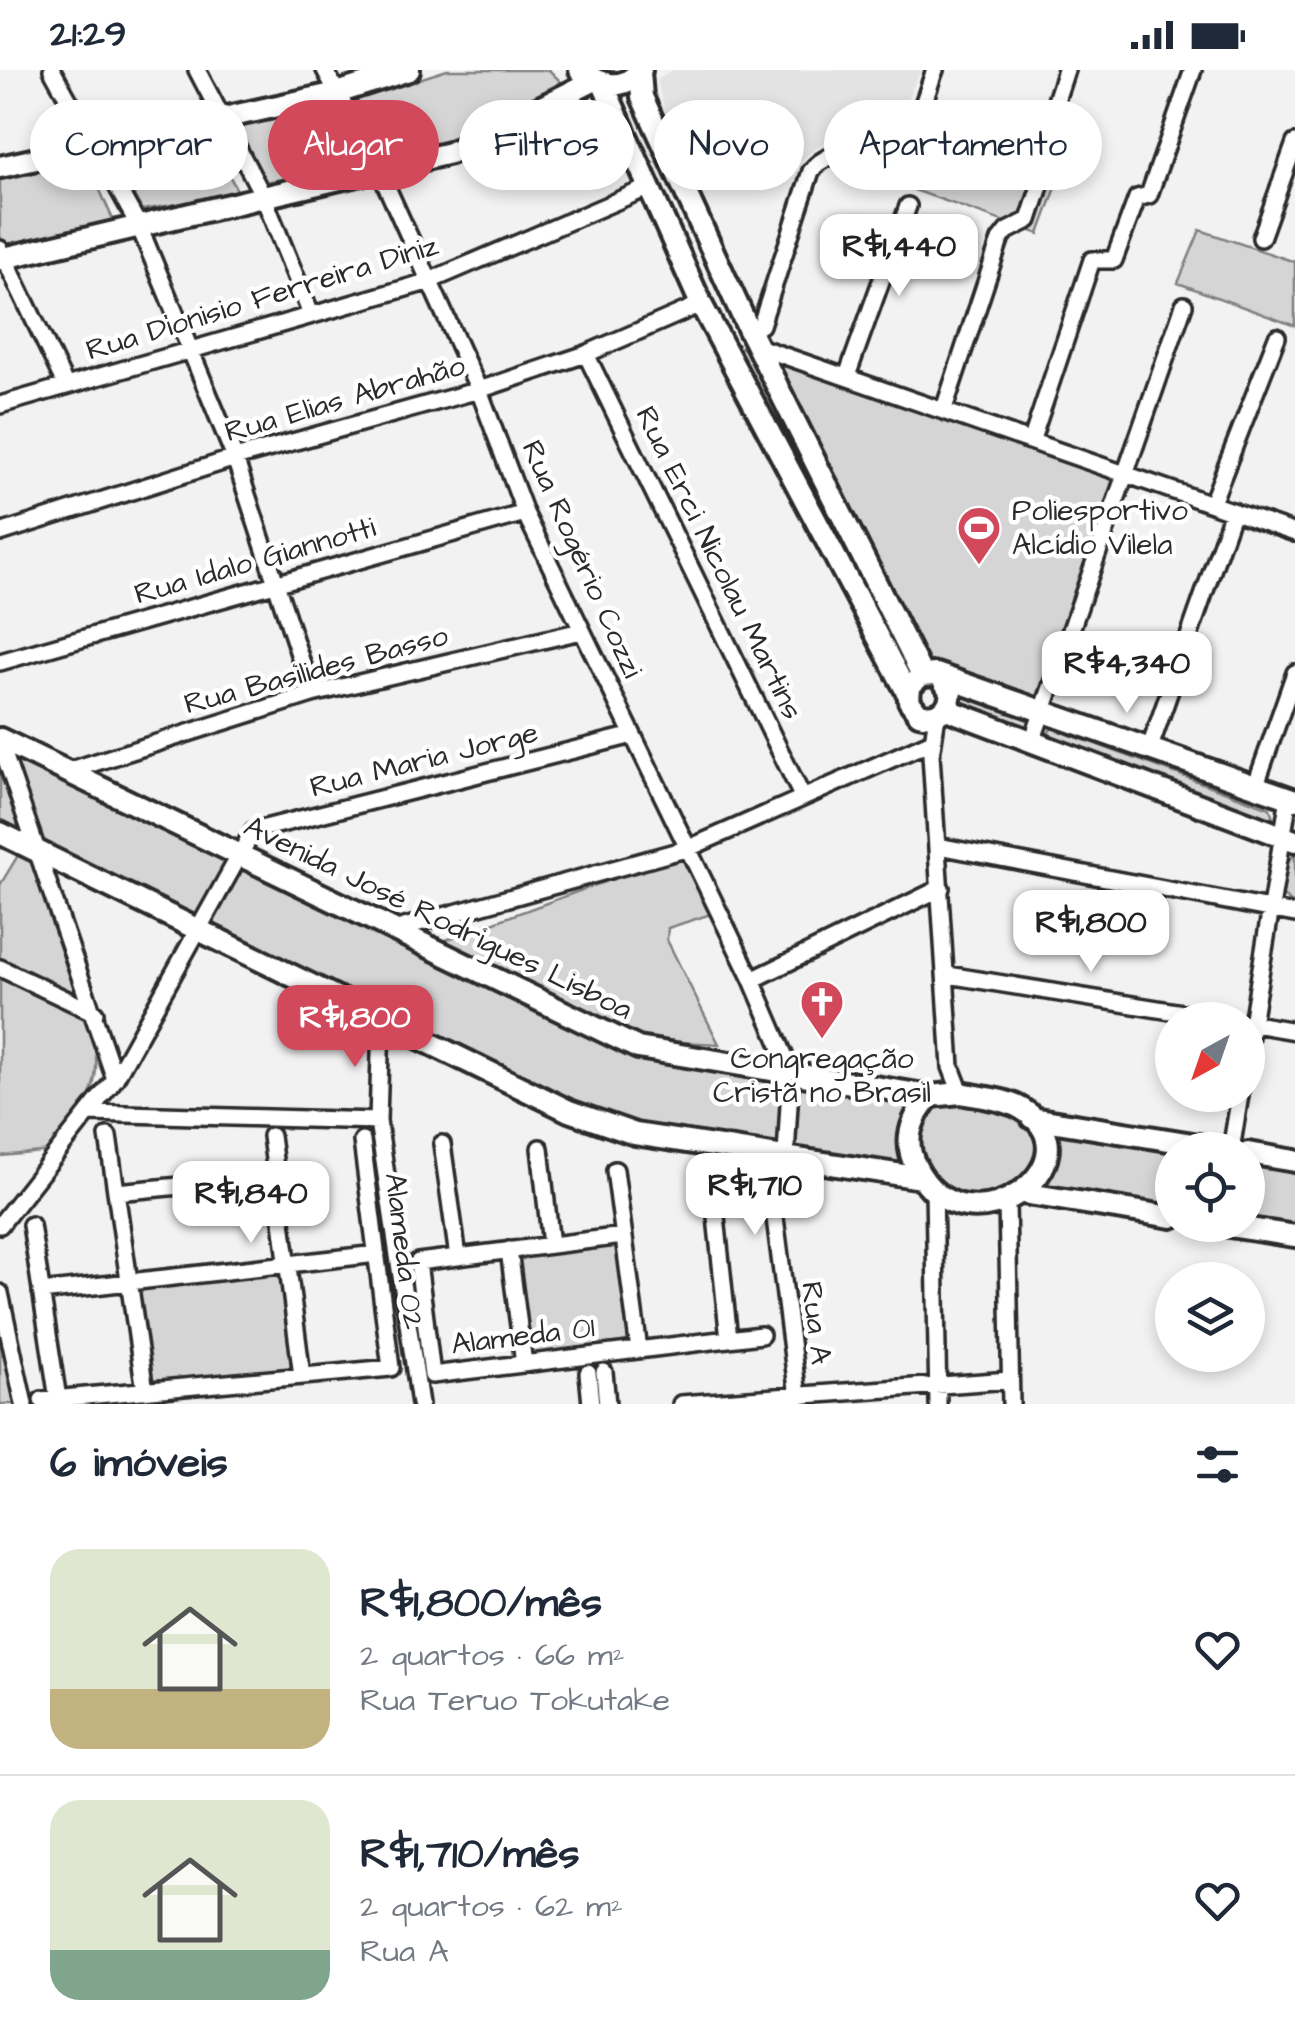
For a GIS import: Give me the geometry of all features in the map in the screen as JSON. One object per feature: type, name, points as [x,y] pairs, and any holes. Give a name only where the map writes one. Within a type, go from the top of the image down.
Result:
[{"type":"main road","points":[[248,112],[336,93],[409,70]]},
{"type":"main road","points":[[439,156],[592,78],[630,82],[640,71]]},
{"type":"main road","points":[[640,71],[642,97],[773,380],[932,676],[951,692],[942,712]]},
{"type":"main road","points":[[592,78],[700,304],[919,714],[942,712],[1032,742],[1289,838]]},
{"type":"main road","points":[[0,168],[30,160]]},
{"type":"main road","points":[[2,256],[297,190]]},
{"type":"main road","points":[[910,701],[932,676]]},
{"type":"main road","points":[[932,676],[1292,799]]},
{"type":"main road","name":"Avenida José Rodrigues Lisboa","points":[[0,741],[638,1048],[933,1096]]},
{"type":"main road","points":[[0,833],[40,852],[55,870],[199,934],[569,1112],[635,1134],[786,1155],[928,1184],[965,1205],[1014,1198],[1155,1215]]},
{"type":"main road","points":[[928,1184],[908,1143],[911,1124],[933,1096],[962,1094],[1020,1108],[1040,1126],[1046,1152],[1037,1180],[1014,1198]]},
{"type":"main road","points":[[1032,1118],[1155,1138]]},
{"type":"main road","points":[[1265,1156],[1295,1161]]},
{"type":"main road","points":[[1265,1231],[1295,1236]]},
{"type":"street","points":[[52,70],[70,100]]},
{"type":"street","points":[[196,70],[213,100]]},
{"type":"street","name":"Rua Rogério Cozzi","points":[[325,70],[340,100]]},
{"type":"street","points":[[934,70],[920,112],[901,133],[816,164],[761,324],[752,337],[792,358],[1295,533]]},
{"type":"street","points":[[944,410],[1000,240],[1007,231],[1029,220],[1042,180],[1038,153],[1066,70]]},
{"type":"street","points":[[1032,440],[1092,260],[1114,260],[1137,198],[1149,195],[1192,70]]},
{"type":"street","points":[[1261,238],[1295,143]]},
{"type":"street","points":[[248,167],[310,312]]},
{"type":"street","name":"Rua Dionisio Ferreira Diniz","points":[[0,404],[310,312],[427,282],[647,188]]},
{"type":"street","points":[[121,190],[140,226],[235,458],[273,585],[312,694]]},
{"type":"street","name":"Rua Rogério Cozzi","points":[[388,190],[478,390],[526,512],[752,980],[791,1071]]},
{"type":"street","points":[[848,376],[908,206]]},
{"type":"street","points":[[2,256],[66,386]]},
{"type":"street","name":"Rua Elias Abrahão","points":[[0,534],[235,458],[478,390],[586,354],[700,304]]},
{"type":"street","points":[[1032,742],[1129,474],[1184,305]]},
{"type":"street","points":[[1212,503],[1277,337]]},
{"type":"street","name":"Rua Erci Nicolau Martins","points":[[586,354],[802,796]]},
{"type":"street","points":[[773,380],[777,365],[792,358]]},
{"type":"street","points":[[1149,750],[1233,511]]},
{"type":"street","name":"Rua Idalo Giannotti","points":[[0,662],[526,512]]},
{"type":"street","name":"Rua Basilides Basso","points":[[68,771],[312,694],[581,631]]},
{"type":"street","points":[[1254,786],[1295,674]]},
{"type":"street","points":[[910,701],[930,746],[948,975],[951,1067],[962,1094]]},
{"type":"street","points":[[389,931],[689,848],[802,796],[930,746],[942,712]]},
{"type":"street","name":"Rua Maria Jorge","points":[[241,855],[253,832],[633,735]]},
{"type":"street","points":[[0,741],[40,852]]},
{"type":"street","points":[[1254,1002],[1270,911],[1289,838],[1292,799]]},
{"type":"street","points":[[938,846],[1295,914]]},
{"type":"street","points":[[0,1225],[115,1079],[241,855]]},
{"type":"street","points":[[55,870],[115,1079]]},
{"type":"street","points":[[752,980],[941,888]]},
{"type":"street","points":[[0,968],[96,1014]]},
{"type":"street","points":[[948,975],[1155,1009]]},
{"type":"street","points":[[380,1021],[378,1121],[420,1404]]},
{"type":"street","points":[[1265,1026],[1295,1031]]},
{"type":"street","points":[[933,1096],[951,1067]]},
{"type":"street","name":"Rua A","points":[[791,1071],[786,1155],[772,1196],[798,1399]]},
{"type":"street","points":[[90,1113],[378,1121]]},
{"type":"street","points":[[108,1136],[145,1390]]},
{"type":"street","points":[[31,1225],[42,1292],[50,1399],[302,1376],[270,1136]]},
{"type":"street","name":"Alameda 02","points":[[302,1376],[391,1368],[362,1141]]},
{"type":"street","points":[[442,1144],[458,1257]]},
{"type":"street","points":[[540,1148],[550,1245]]},
{"type":"street","points":[[615,1170],[638,1350]]},
{"type":"street","points":[[116,1192],[276,1178]]},
{"type":"street","points":[[928,1184],[938,1404]]},
{"type":"street","points":[[714,1198],[729,1339]]},
{"type":"street","points":[[1011,1404],[1014,1198]]},
{"type":"street","name":"Alameda 01","points":[[623,1236],[418,1262],[432,1375],[761,1334]]},
{"type":"street","points":[[509,1250],[524,1364]]},
{"type":"street","points":[[42,1292],[377,1254]]},
{"type":"street","points":[[0,1293],[24,1404]]},
{"type":"street","points":[[590,1404],[596,1372],[607,1404]]},
{"type":"street","points":[[681,1404],[798,1399],[938,1383],[1010,1380]]},
{"type":"shaded area","points":[[447,70],[549,70],[565,86],[537,100],[459,100],[459,138],[439,144],[439,100],[353,100]]},
{"type":"shaded area","points":[[673,70],[921,70],[907,100],[824,100],[824,143],[804,158],[804,100],[662,100],[657,80]]},
{"type":"shaded area","points":[[268,117],[268,181],[248,155],[248,122]]},
{"type":"shaded area","points":[[30,173],[30,190],[100,190],[114,222],[11,247],[4,245],[0,236],[0,180]]},
{"type":"shaded area","points":[[131,190],[237,190],[239,194],[142,210]]},
{"type":"shaded area","points":[[914,190],[1055,190],[1039,234]]},
{"type":"shaded area","points":[[1200,230],[1295,262],[1295,326],[1178,283]]},
{"type":"shaded area","points":[[742,345],[748,345],[913,681],[909,684],[739,355]]},
{"type":"shaded area","name":"Poliesportivo Alcídio Vilela","points":[[771,358],[1115,475],[1036,699],[920,657]]},
{"type":"shaded area","points":[[961,687],[1035,718],[1030,732],[959,704]]},
{"type":"shaded area","points":[[1052,728],[1270,808],[1274,822],[1268,826],[1043,739]]},
{"type":"shaded area","points":[[8,749],[232,856],[196,925],[44,846]]},
{"type":"shaded area","points":[[0,763],[28,840],[0,827]]},
{"type":"shaded area","points":[[20,852],[33,861],[83,1001],[0,962],[0,885]]},
{"type":"shaded area","points":[[683,853],[711,914],[668,928],[667,940],[719,1044],[643,1040],[432,945]]},
{"type":"shaded area","points":[[1295,854],[1295,905],[1279,893],[1286,863]]},
{"type":"shaded area","points":[[245,864],[528,1008],[636,1052],[783,1075],[780,1150],[636,1130],[571,1107],[209,932]]},
{"type":"shaded area","points":[[0,978],[89,1020],[96,1060],[91,1091],[76,1119],[51,1151],[0,1156]]},
{"type":"shaded area","points":[[797,1079],[920,1099],[901,1141],[906,1168],[793,1149]]},
{"type":"shaded area","points":[[961,1101],[1018,1114],[1040,1140],[1038,1164],[1029,1179],[1016,1189],[999,1196],[962,1196],[945,1190],[922,1165],[917,1125],[934,1102]]},
{"type":"shaded area","points":[[1048,1126],[1155,1147],[1155,1205],[1037,1188],[1052,1159]]},
{"type":"shaded area","points":[[1265,1162],[1295,1167],[1295,1229],[1265,1225]]},
{"type":"shaded area","points":[[616,1243],[630,1341],[531,1354],[517,1254]]},
{"type":"shaded area","points":[[279,1273],[294,1371],[149,1384],[136,1288]]},
{"type":"shaded area","points":[[0,1308],[20,1404],[0,1404]]},
{"type":"place","name":"Poliesportivo Alcídio Vilela","points":[[979,566]]},
{"type":"place","name":"Congregação Cristã no Brasil","points":[[822,1040]]}]
